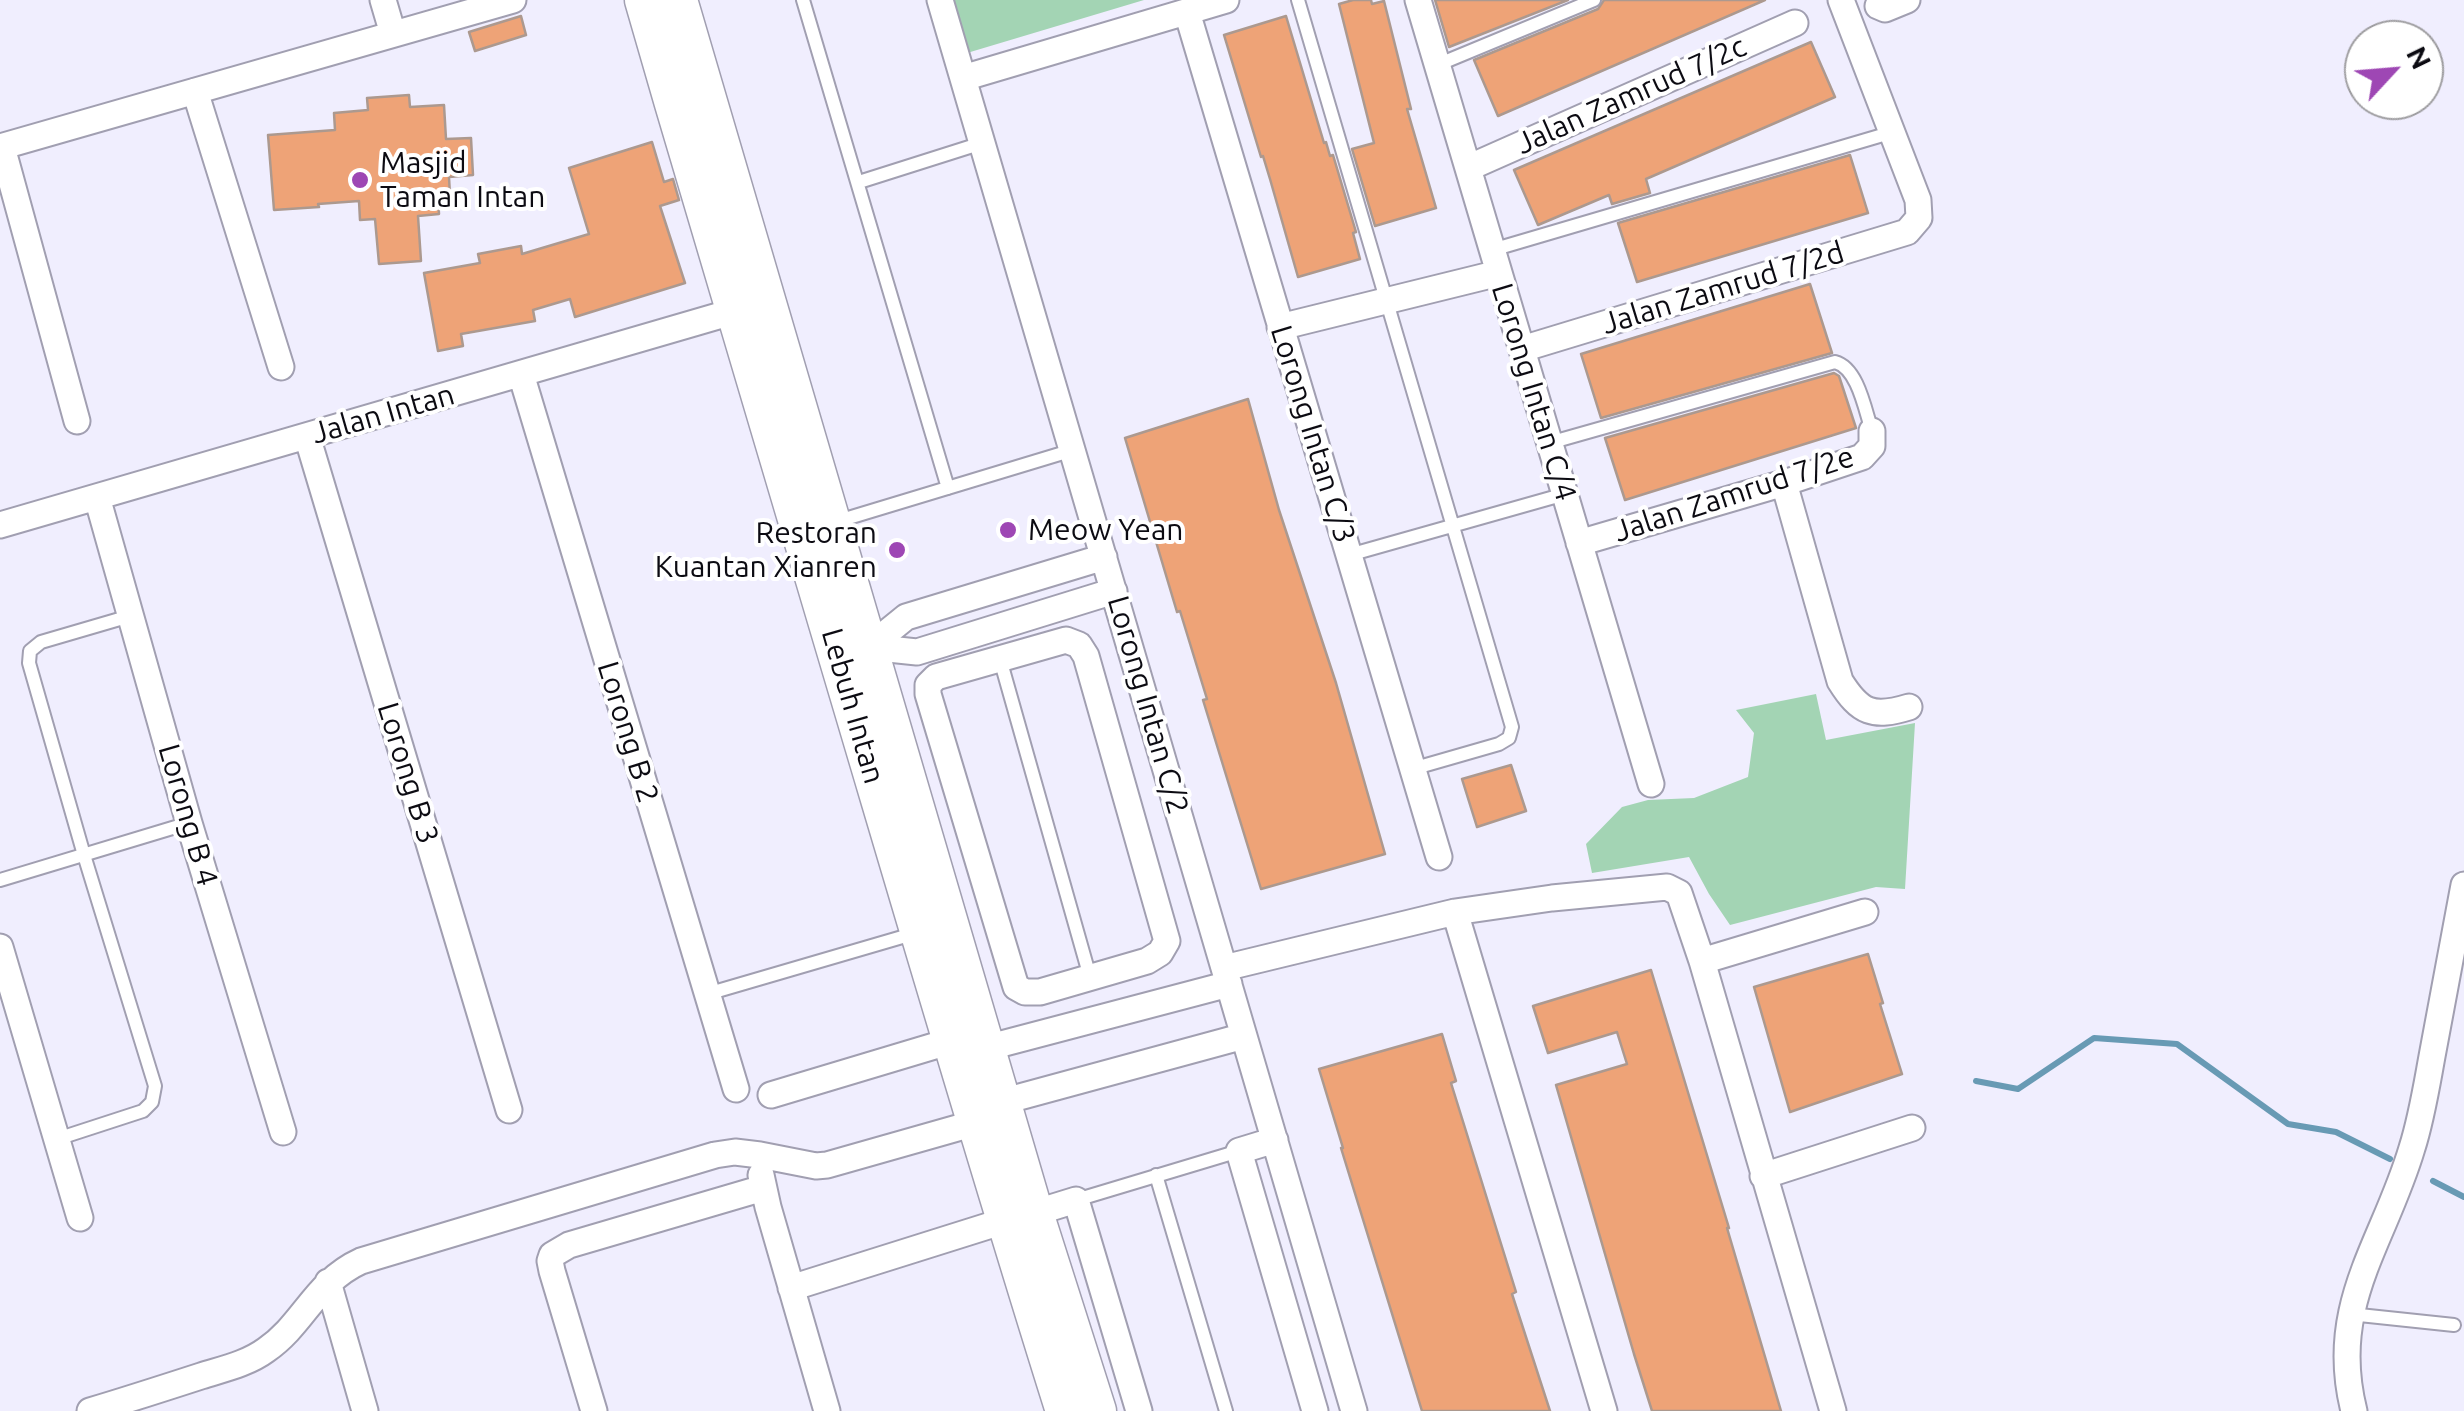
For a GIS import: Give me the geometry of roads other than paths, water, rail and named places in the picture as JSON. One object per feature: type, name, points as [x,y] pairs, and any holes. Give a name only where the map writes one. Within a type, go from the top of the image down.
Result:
[{"type":"main road","name":"Lebuh Intan","points":[[644,0],[750,307],[832,523],[854,652],[920,932],[968,1045]]},
{"type":"main road","name":"Lebuh Intan","points":[[680,0],[750,307],[1019,1217],[1064,1411]]},
{"type":"main road","name":"Lebuh Intan","points":[[1019,1217],[1097,1411]]},
{"type":"street","points":[[382,0],[393,34]]},
{"type":"street","name":"Lorong Intan C/2","points":[[940,0],[1354,1411]]},
{"type":"street","points":[[963,78],[1226,0]]},
{"type":"street","name":"Lorong Intan C/4","points":[[1418,0],[1651,784]]},
{"type":"street","points":[[1842,0],[1893,132]]},
{"type":"street","points":[[1876,3],[1884,9],[1907,0]]},
{"type":"street","points":[[77,421],[1,147],[496,2]]},
{"type":"street","name":"Lorong Intan C/3","points":[[1187,12],[1439,856]]},
{"type":"street","name":"Jalan Zamrud 7/2c","points":[[1468,168],[1795,23]]},
{"type":"street","points":[[195,91],[281,367]]},
{"type":"street","name":"Jalan Zamrud 7/2d","points":[[1522,349],[1907,232],[1919,218],[1918,200],[1893,132]]},
{"type":"street","points":[[1280,327],[1387,299],[1496,262]]},
{"type":"street","name":"Jalan Intan","points":[[0,526],[750,307]]},
{"type":"street","name":"Lorong B 2","points":[[521,374],[736,1090]]},
{"type":"street","name":"Jalan Zamrud 7/2e","points":[[1579,543],[1862,457],[1872,446],[1872,432]]},
{"type":"street","name":"Lorong B 3","points":[[306,436],[509,1110]]},
{"type":"street","points":[[1784,482],[1840,681],[1852,701],[1868,712],[1888,713],[1909,707]]},
{"type":"street","name":"Lorong B 4","points":[[97,497],[189,823],[283,1132]]},
{"type":"street","points":[[854,652],[906,617],[1104,557]]},
{"type":"street","points":[[854,652],[916,652],[1114,590]]},
{"type":"street","points":[[906,617],[916,652]]},
{"type":"street","points":[[991,629],[1000,659]]},
{"type":"street","points":[[1066,640],[1078,645],[1086,656],[1166,941],[1160,953],[1147,960],[1040,992],[1016,987],[928,694],[928,685],[936,677],[1000,659],[1066,640]]},
{"type":"street","points":[[2354,1411],[2345,1370],[2350,1314],[2358,1284],[2412,1148],[2464,885]]},
{"type":"street","points":[[771,1095],[968,1045],[1102,1017],[1227,976],[1455,912],[1667,887],[1679,893],[1702,961],[1833,1411]]},
{"type":"street","points":[[1455,912],[1604,1411]]},
{"type":"street","points":[[1702,961],[1866,912]]},
{"type":"street","points":[[0,946],[80,1218]]},
{"type":"street","points":[[1090,977],[1102,1017]]},
{"type":"street","points":[[90,1411],[136,1404],[264,1352],[282,1338],[328,1282],[360,1261],[693,1160],[735,1152],[827,1165],[988,1112],[1244,1036]]},
{"type":"street","points":[[1762,1176],[1912,1128]]},
{"type":"street","points":[[1274,1140],[1239,1151],[1315,1411]]},
{"type":"street","points":[[760,1155],[763,1188],[827,1411]]},
{"type":"street","points":[[594,1411],[550,1261],[552,1254],[569,1245],[763,1188]]},
{"type":"street","points":[[791,1288],[1076,1200],[1139,1411]]},
{"type":"street","points":[[328,1282],[365,1411]]},
{"type":"lane","points":[[804,0],[948,488]]},
{"type":"lane","points":[[1298,0],[1512,726],[1509,738],[1499,744],[1412,769]]},
{"type":"lane","points":[[1437,65],[1594,0]]},
{"type":"lane","points":[[1496,262],[1893,132]]},
{"type":"lane","points":[[859,182],[982,143]]},
{"type":"lane","points":[[1550,443],[1834,362],[1844,364],[1852,373],[1872,432]]},
{"type":"lane","points":[[832,523],[1073,450]]},
{"type":"lane","points":[[1349,555],[1565,494]]},
{"type":"lane","points":[[56,1139],[143,1110],[152,1102],[156,1086],[84,854],[29,663],[30,650],[41,642],[130,616]]},
{"type":"lane","points":[[1000,659],[1090,977]]},
{"type":"lane","points":[[0,880],[189,823]]},
{"type":"lane","points":[[707,994],[920,932]]},
{"type":"lane","points":[[1076,1200],[1239,1151]]},
{"type":"lane","points":[[1156,1175],[1226,1411]]},
{"type":"lane","points":[[2350,1314],[2454,1324]]},
{"type":"waterway","points":[[1976,1081],[2018,1089],[2094,1038],[2177,1044],[2288,1124],[2336,1132],[2390,1159]]},
{"type":"waterway","points":[[2433,1181],[2464,1197]]},
{"type":"place","name":"Masjid Taman Intan","points":[[360,180]]},
{"type":"place","name":"Meow Yean","points":[[1008,530]]},
{"type":"place","name":"Restoran Kuantan Xianren","points":[[897,550]]}]
